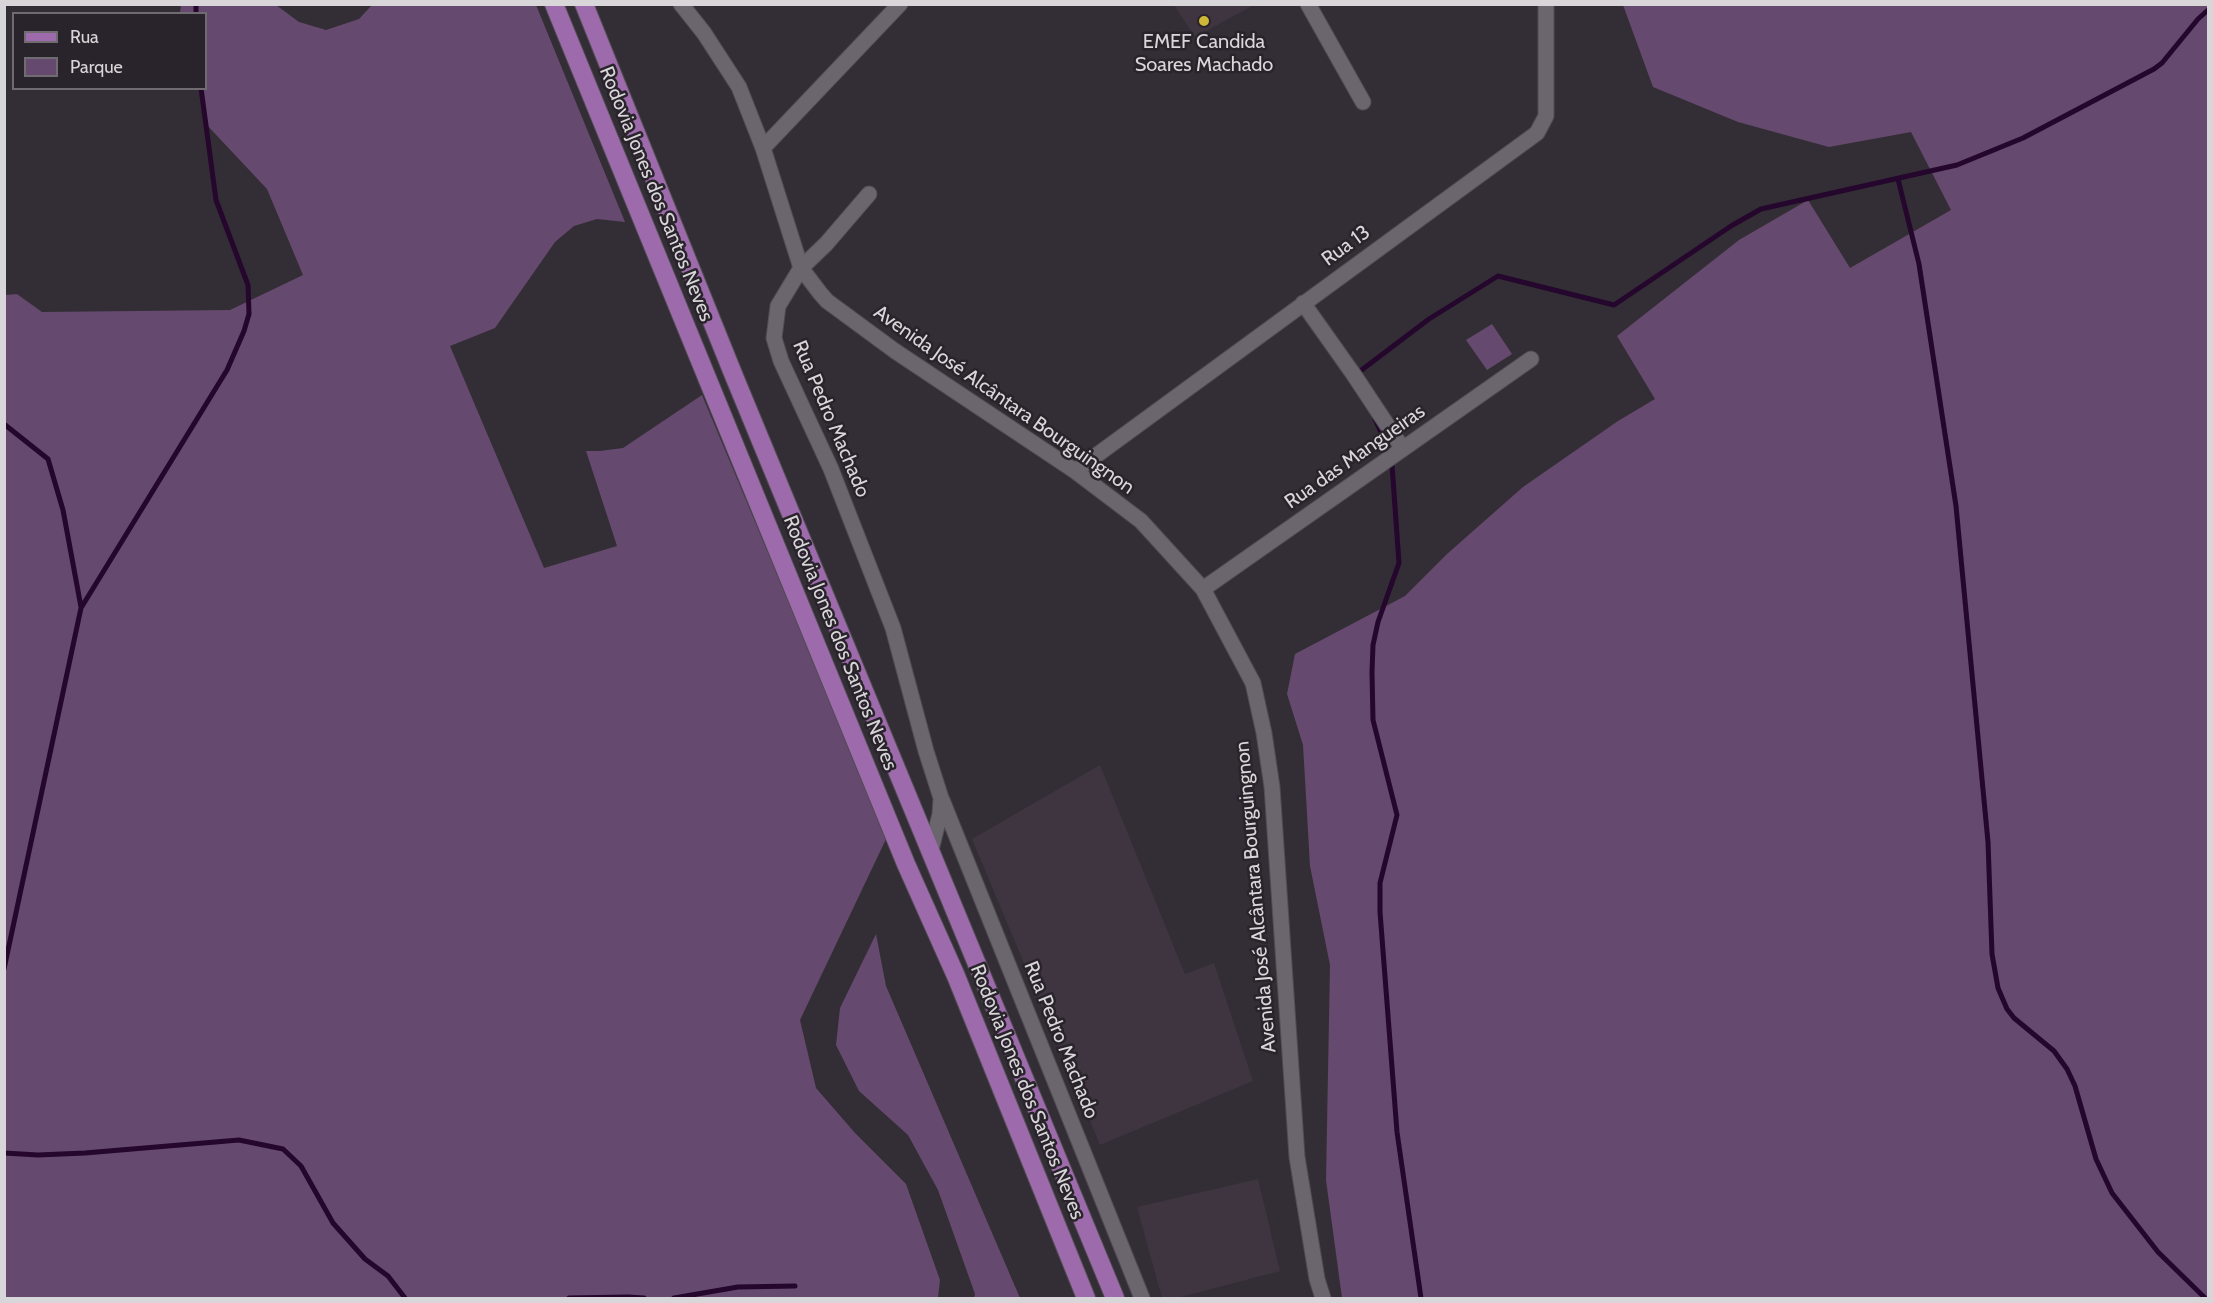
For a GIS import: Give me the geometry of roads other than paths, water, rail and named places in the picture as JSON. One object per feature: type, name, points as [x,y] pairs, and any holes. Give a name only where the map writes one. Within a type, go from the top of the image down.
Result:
[{"type":"main road","name":"Rodovia Jones dos Santos Neves","points":[[554,4],[906,864],[960,986],[1086,1299]]},
{"type":"main road","name":"Rodovia Jones dos Santos Neves","points":[[586,5],[677,238],[1116,1299]]},
{"type":"street","points":[[681,4],[704,33],[739,87],[763,148],[801,268]]},
{"type":"street","points":[[763,148],[900,4]]},
{"type":"street","points":[[1308,4],[1363,102]]},
{"type":"street","name":"Rua 13","points":[[1075,471],[1536,133],[1546,116],[1546,4]]},
{"type":"street","name":"Rua Pedro Machado","points":[[869,194],[826,244],[801,268],[778,306],[774,338],[781,361],[831,469],[894,628],[926,751],[941,798],[1142,1299]]},
{"type":"street","name":"Avenida José Alcântara Bourguingnon","points":[[801,268],[827,301],[895,351],[1075,471],[1141,521],[1203,589],[1253,683],[1264,733],[1272,787],[1297,1156],[1317,1279],[1323,1299]]},
{"type":"street","points":[[1303,303],[1403,449]]},
{"type":"street","name":"Rua das Mangueiras","points":[[1203,589],[1531,359]]},
{"type":"street","name":"Rua Pedro Machado","points":[[931,850],[940,814],[941,798]]},
{"type":"waterway","points":[[196,4],[196,12]]},
{"type":"waterway","points":[[1355,375],[1429,319],[1498,276],[1614,305],[1731,226],[1761,209],[1957,165],[2023,138],[2154,69],[2162,63],[2208,10]]},
{"type":"waterway","points":[[4,969],[81,608],[227,370],[249,314],[248,285],[216,200],[201,90]]},
{"type":"waterway","points":[[1898,179],[1919,264],[1956,506],[1988,842],[1992,954],[1998,988],[2007,1009],[2014,1018],[2054,1051],[2067,1069],[2075,1086],[2096,1159],[2112,1193],[2158,1252],[2205,1298]]},
{"type":"waterway","points":[[1375,419],[1389,450]]},
{"type":"waterway","points":[[4,424],[48,459],[63,510],[81,607]]},
{"type":"waterway","points":[[1392,465],[1399,563],[1378,622],[1373,645],[1373,720],[1397,815],[1380,883],[1380,912],[1397,1132],[1421,1298]]},
{"type":"waterway","points":[[4,1153],[38,1155],[85,1153],[239,1140],[283,1149],[301,1166],[333,1223],[365,1259],[388,1276],[405,1298]]},
{"type":"waterway","points":[[674,1298],[738,1287],[795,1286]]},
{"type":"waterway","points":[[569,1298],[644,1298]]},
{"type":"place","name":"EMEF Candida Soares Machado","points":[[1204,21]]}]
